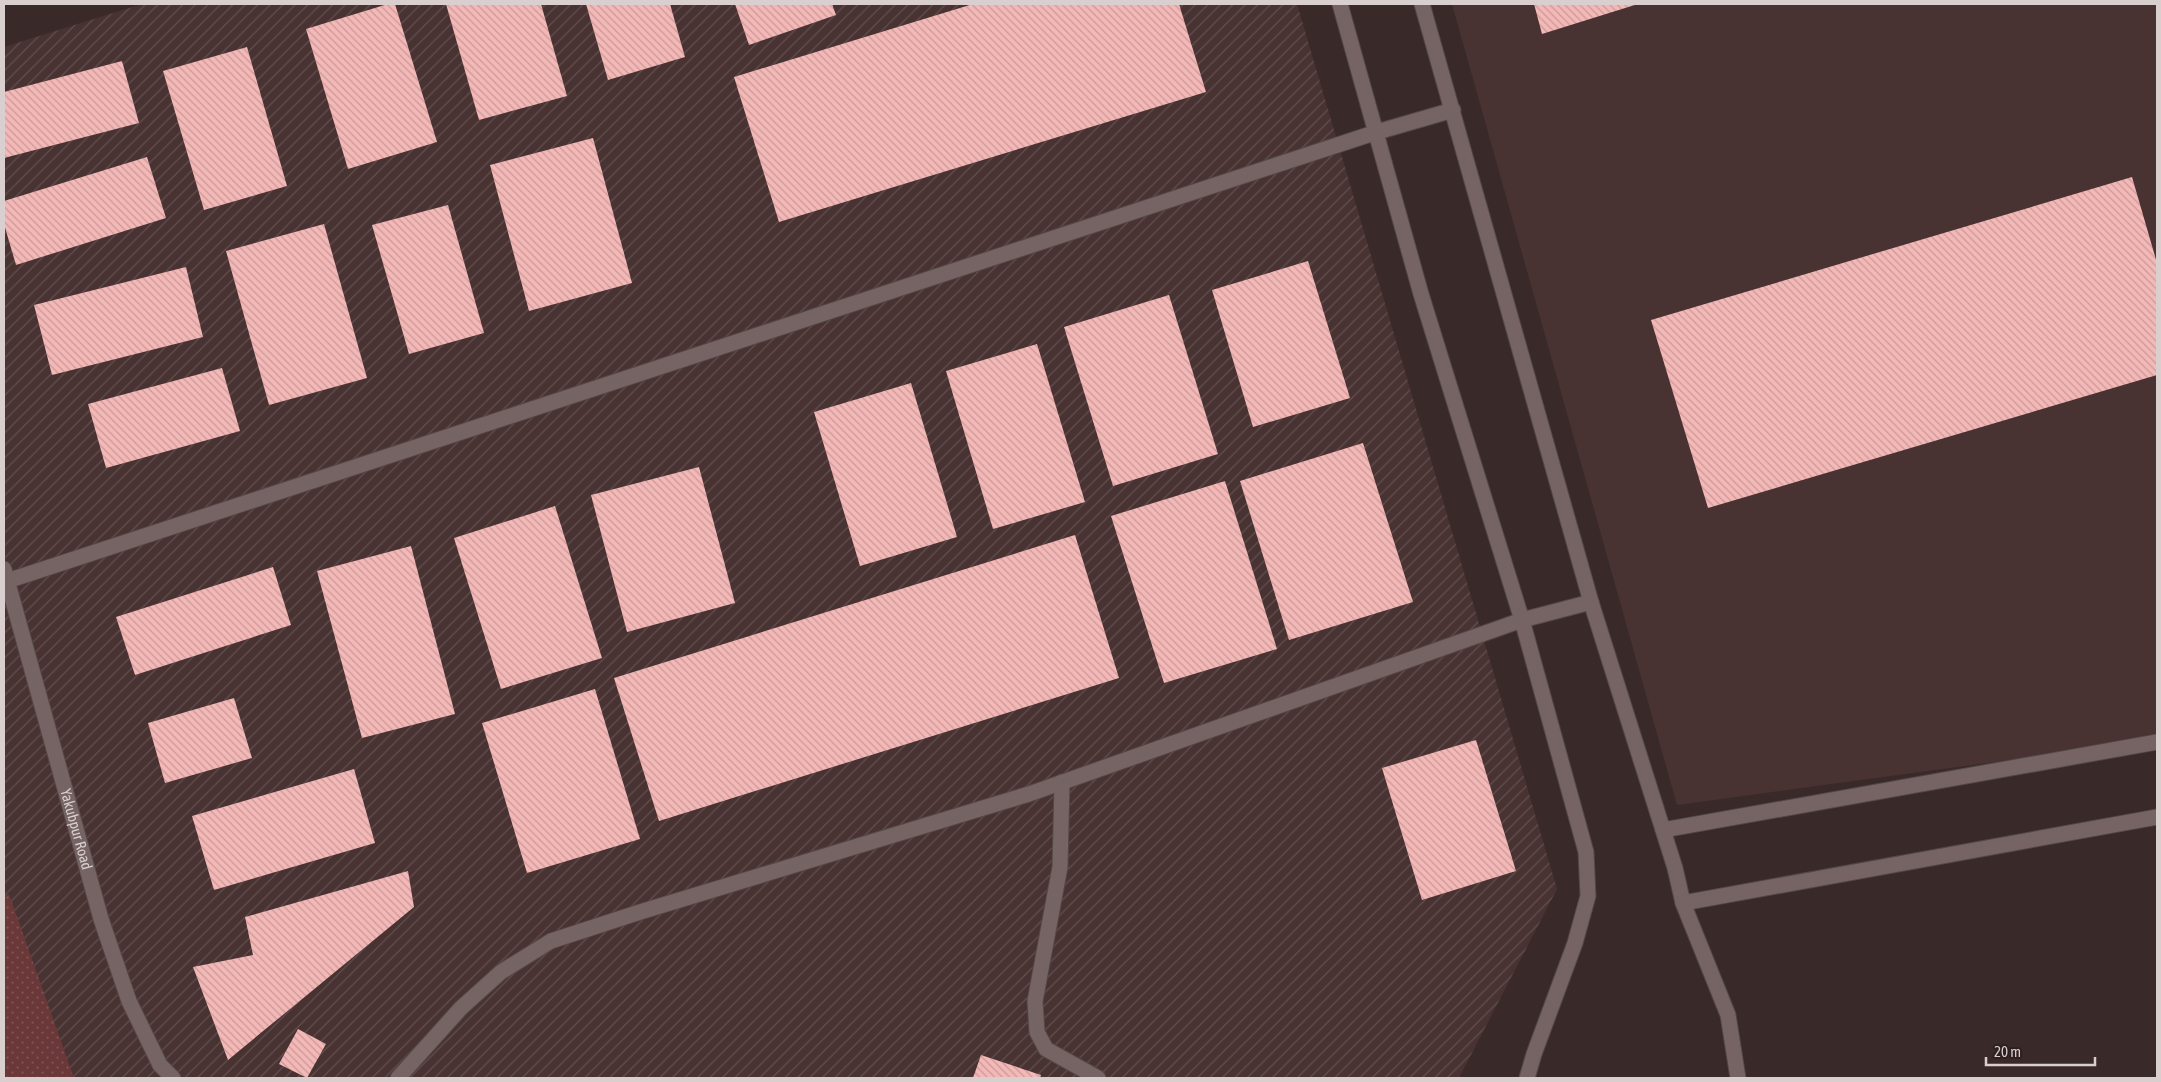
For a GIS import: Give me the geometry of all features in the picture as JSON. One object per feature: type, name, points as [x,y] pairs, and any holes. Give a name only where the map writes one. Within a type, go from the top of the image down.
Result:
[{"type":"street","points":[[1340,4],[1422,294],[1522,620],[1586,852],[1588,896],[1575,943],[1527,1078]]},
{"type":"street","points":[[1422,4],[1590,602],[1675,868],[1683,904],[1728,1015],[1738,1078]]},
{"type":"street","points":[[5,577],[1377,132],[1453,110]]},
{"type":"street","name":"Yakubpur Road","points":[[5,577],[104,928],[129,1001],[160,1065],[173,1078]]},
{"type":"street","points":[[398,1078],[461,1008],[501,972],[552,942],[640,912],[776,872],[1062,782],[1522,620],[1590,602]]},
{"type":"street","points":[[1662,830],[2157,742]]},
{"type":"street","points":[[1062,782],[1060,867],[1035,1000],[1037,1032],[1046,1049],[1098,1078]]},
{"type":"street","points":[[1683,904],[2157,817]]},
{"type":"shaded area","points":[[142,4],[1297,4],[1557,889],[1459,1078],[4,1078],[4,47]]},
{"type":"shaded area","points":[[1452,4],[2157,4],[2157,740],[1677,805]]},
{"type":"shaded area","points":[[9,894],[74,1078],[4,1078],[4,896]]},
{"type":"building","points":[[388,4],[395,4],[437,142],[348,169],[306,29]]},
{"type":"building","points":[[446,4],[541,4],[567,96],[479,120]]},
{"type":"building","points":[[586,4],[670,4],[685,57],[608,80]]},
{"type":"building","points":[[735,4],[832,4],[836,15],[749,45]]},
{"type":"building","points":[[973,4],[1179,4],[1206,92],[779,222],[734,77]]},
{"type":"building","points":[[1534,4],[1638,4],[1542,34]]},
{"type":"building","points":[[247,47],[287,186],[204,210],[163,71]]},
{"type":"building","points":[[122,61],[139,123],[4,158],[4,92]]},
{"type":"building","points":[[593,138],[632,283],[529,311],[490,165]]},
{"type":"building","points":[[147,157],[166,218],[16,265],[4,224],[4,201]]},
{"type":"building","points":[[2132,177],[2157,263],[2157,375],[1708,508],[1651,320]]},
{"type":"building","points":[[448,205],[484,333],[409,354],[372,225]]},
{"type":"building","points":[[324,224],[367,378],[269,405],[226,251]]},
{"type":"building","points":[[1308,261],[1350,398],[1253,427],[1212,290]]},
{"type":"building","points":[[186,267],[203,337],[52,375],[34,305]]},
{"type":"building","points":[[1169,295],[1218,454],[1113,486],[1064,327]]},
{"type":"building","points":[[1037,344],[1085,502],[993,529],[946,371]]},
{"type":"building","points":[[222,368],[240,431],[106,468],[88,404]]},
{"type":"building","points":[[911,383],[957,537],[860,566],[814,412]]},
{"type":"building","points":[[1363,443],[1413,602],[1289,640],[1240,481]]},
{"type":"building","points":[[699,467],[735,603],[627,632],[591,495]]},
{"type":"building","points":[[1225,481],[1277,649],[1164,683],[1111,516]]},
{"type":"building","points":[[555,506],[602,658],[501,689],[454,538]]},
{"type":"building","points":[[1075,535],[1119,678],[659,821],[614,678]]},
{"type":"building","points":[[411,546],[455,714],[362,738],[317,571]]},
{"type":"building","points":[[273,567],[291,625],[135,675],[116,617]]},
{"type":"building","points":[[595,689],[640,839],[527,873],[482,723]]},
{"type":"building","points":[[234,698],[252,758],[165,783],[148,723]]},
{"type":"building","points":[[1476,740],[1516,871],[1422,900],[1382,768]]},
{"type":"building","points":[[354,769],[375,843],[214,890],[192,816]]},
{"type":"building","points":[[408,871],[414,907],[228,1060],[193,967],[253,955],[245,917]]},
{"type":"building","points":[[298,1029],[326,1044],[307,1078],[279,1064]]},
{"type":"building","points":[[981,1055],[1041,1075],[1040,1078],[973,1078]]}]
